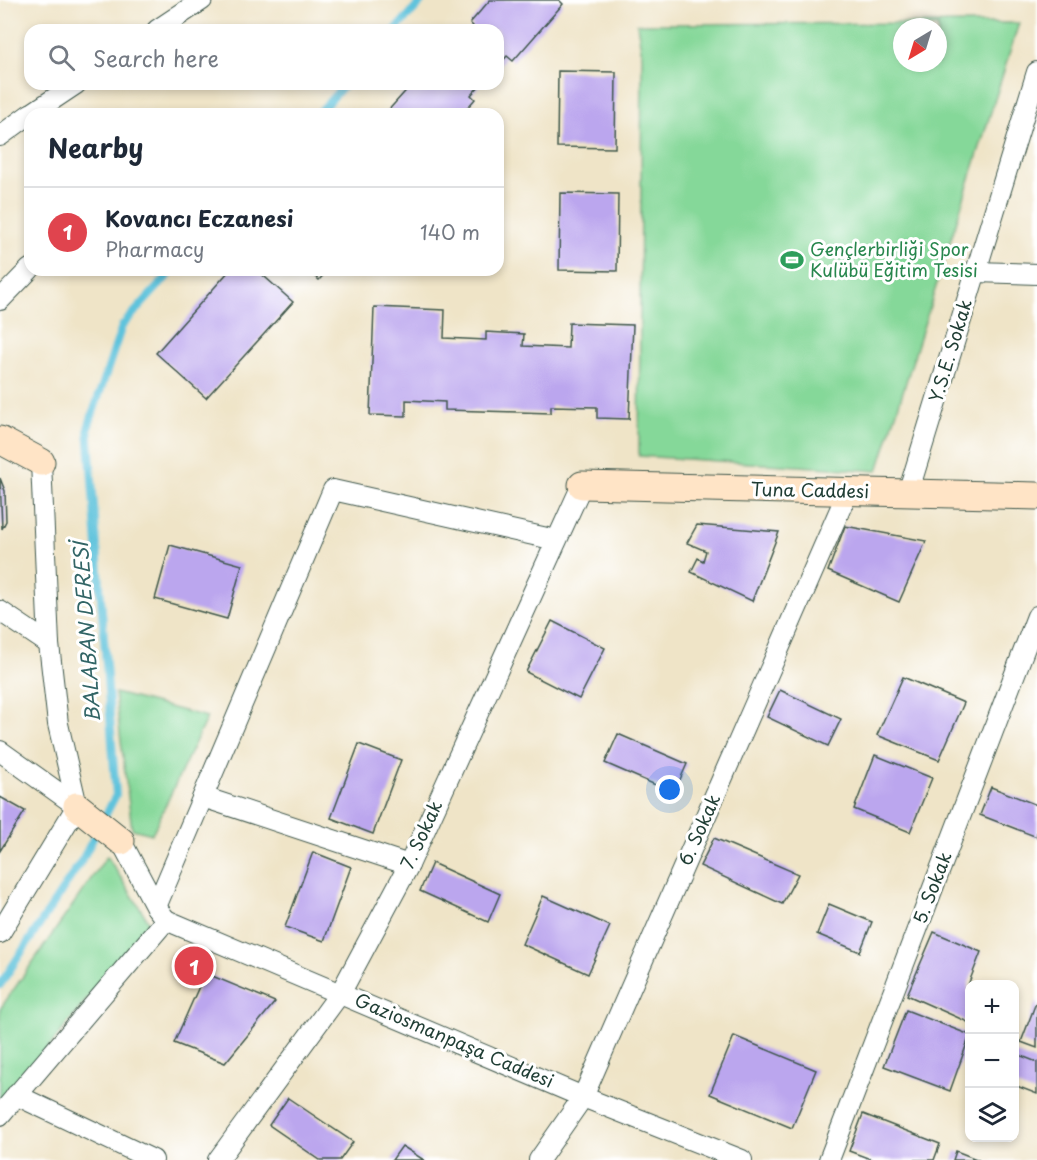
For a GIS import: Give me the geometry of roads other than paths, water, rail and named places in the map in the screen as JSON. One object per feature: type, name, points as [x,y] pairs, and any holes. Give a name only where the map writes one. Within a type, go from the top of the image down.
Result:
[{"type":"street","points":[[165,24],[198,1]]},
{"type":"street","name":"Y.S.E. Sokak","points":[[908,493],[1037,72]]},
{"type":"street","points":[[39,108],[67,90]]},
{"type":"street","points":[[2,130],[24,117]]},
{"type":"street","points":[[976,272],[1037,274]]},
{"type":"street","points":[[0,300],[24,275]]},
{"type":"street","points":[[0,440],[41,462],[49,644],[58,724],[77,806],[0,933]]},
{"type":"street","name":"Tuna Caddesi","points":[[582,485],[1037,496]]},
{"type":"street","name":"7. Sokak","points":[[218,1160],[341,992],[409,865],[582,485]]},
{"type":"street","points":[[0,1115],[161,914],[203,797],[333,490],[556,540]]},
{"type":"street","name":"6. Sokak","points":[[539,1160],[583,1097],[848,491]]},
{"type":"street","points":[[0,611],[49,644]]},
{"type":"street","name":"5. Sokak","points":[[829,1160],[1037,616]]},
{"type":"street","points":[[0,751],[77,806],[121,842],[161,914]]},
{"type":"street","points":[[203,797],[409,865]]},
{"type":"street","name":"Gaziosmanpaşa Caddesi","points":[[161,914],[583,1097],[742,1160]]},
{"type":"street","points":[[16,1095],[153,1160]]},
{"type":"waterway","name":"BALABAN DERESİ","points":[[401,24],[423,0]]},
{"type":"waterway","name":"BALABAN DERESİ","points":[[323,108],[340,90]]},
{"type":"waterway","name":"BALABAN DERESİ","points":[[0,985],[82,860],[116,795],[88,428],[122,326],[168,276]]},
{"type":"place","name":"Gençlerbirliği Spor Kulübü Eğitim Tesisi","points":[[792,260]]},
{"type":"place","name":"Kovancı Eczanesi","points":[[194,966]]}]
